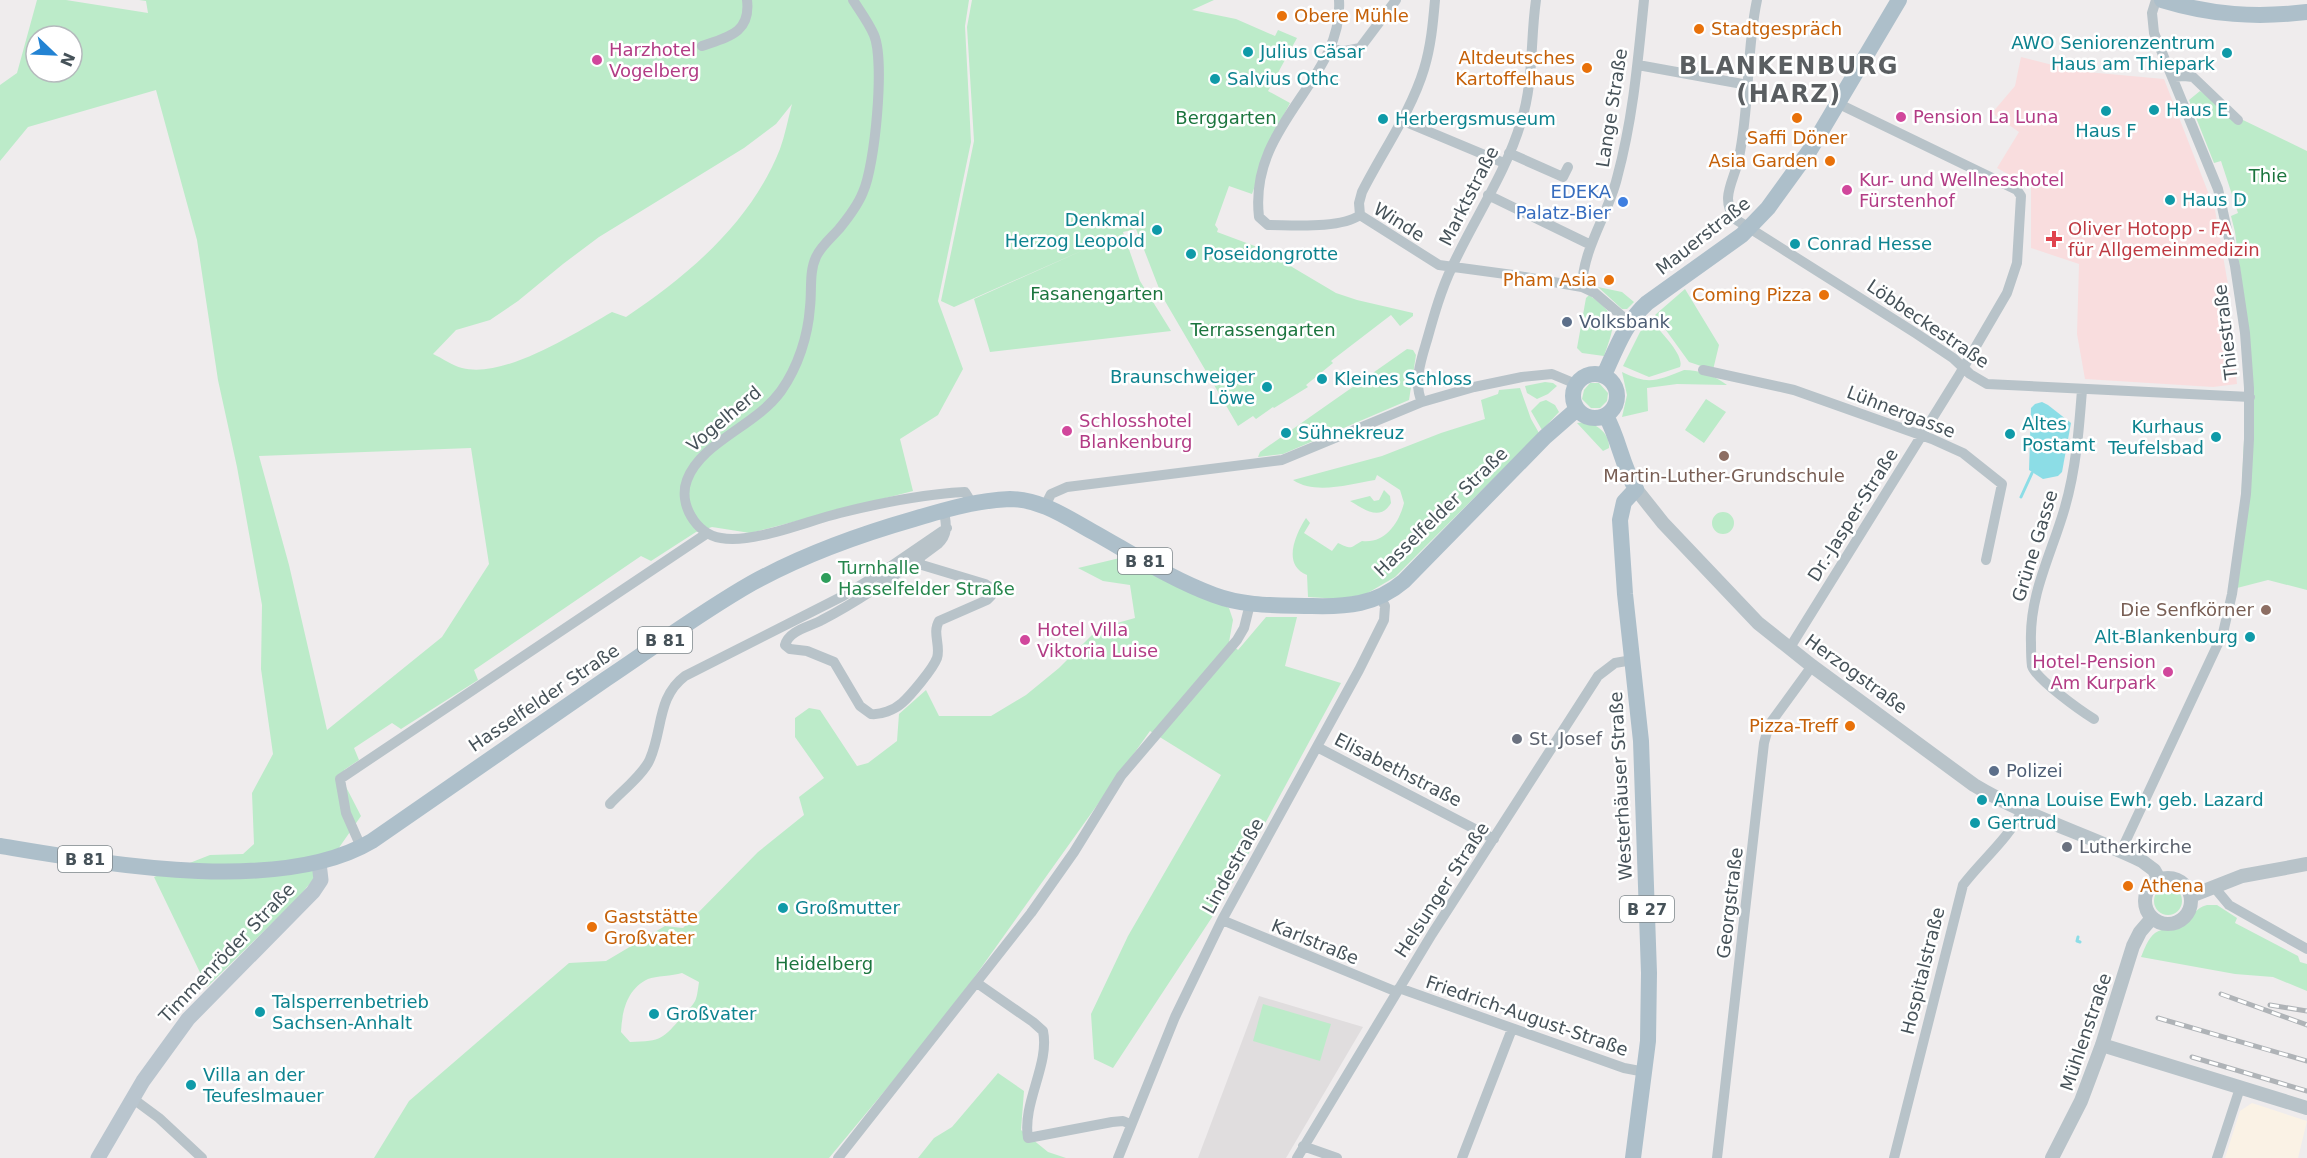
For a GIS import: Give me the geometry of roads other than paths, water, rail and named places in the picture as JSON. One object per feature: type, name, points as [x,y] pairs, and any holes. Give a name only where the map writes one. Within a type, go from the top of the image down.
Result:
[{"type":"main road","name":"Mauerstraße","points":[[1604,375],[1629,322],[1647,303],[1750,228],[1774,201],[1800,165],[1899,0]]},
{"type":"main road","points":[[2162,0],[2227,15],[2261,16],[2307,12]]},
{"type":"main road","points":[[1587,375],[1604,375],[1612,382],[1617,395],[1614,408],[1606,416],[1588,417],[1577,409],[1573,396],[1576,384],[1587,375]]},
{"type":"main road","name":"Hasselfelder Straße","points":[[0,846],[111,863],[170,868],[244,870],[319,862],[361,847],[744,588],[788,565],[832,546],[889,526],[973,505],[1013,499],[1045,506],[1199,589],[1223,598],[1250,604],[1340,606],[1368,602],[1398,586],[1534,448],[1577,409]]},
{"type":"main road","name":"Herzogstraße","points":[[1606,416],[1636,489]]},
{"type":"main road","name":"Westerhäuser Straße","points":[[1633,1158],[1645,1072],[1649,1014],[1647,889],[1641,741],[1620,520],[1624,502],[1636,489]]},
{"type":"main road","name":"Timmenröder Straße","points":[[98,1158],[154,1064],[188,1019],[313,891],[321,880],[319,862]]},
{"type":"street","points":[[702,46],[735,34],[748,13],[747,0]]},
{"type":"street","name":"Vogelherd","points":[[706,534],[694,522],[685,500],[685,483],[691,469],[721,441],[769,406],[789,378],[808,327],[812,272],[816,257],[846,220],[864,191],[870,170],[877,112],[879,67],[874,36],[853,0]]},
{"type":"street","points":[[1339,0],[1340,11],[1331,49],[1345,51],[1360,48],[1396,0]]},
{"type":"street","points":[[1360,216],[1359,203],[1362,192],[1401,120],[1424,70],[1429,52],[1435,0]]},
{"type":"street","name":"Marktstraße","points":[[1422,402],[1419,394],[1420,365],[1441,293],[1451,268],[1507,158],[1521,124],[1528,94],[1536,0]]},
{"type":"street","name":"Lange Straße","points":[[1582,287],[1591,244],[1616,182],[1629,132],[1644,0]]},
{"type":"street","points":[[1638,65],[1748,85],[1757,0]]},
{"type":"street","name":"Thiestraße","points":[[2121,851],[2223,633],[2232,594],[2246,494],[2250,397],[2235,266],[2218,189],[2154,33],[2151,13],[2156,0]]},
{"type":"street","name":"Winde","points":[[1331,49],[1273,142],[1258,183],[1260,217],[1268,225],[1349,221],[1360,216],[1439,265],[1582,287]]},
{"type":"street","points":[[2172,77],[2193,77],[2238,120]]},
{"type":"street","name":"Löbbeckestraße","points":[[1748,85],[1739,158],[1727,198],[1730,212],[1738,222],[1917,334],[1987,384],[2250,397]]},
{"type":"street","name":"Dr.-Jasper-Straße","points":[[1789,649],[2002,303],[2014,274],[2019,249],[2020,193],[2006,184],[1837,103]]},
{"type":"street","points":[[1401,120],[1563,177],[1569,167]]},
{"type":"street","points":[[1488,195],[1591,244]]},
{"type":"street","points":[[1582,287],[1602,298],[1629,322]]},
{"type":"street","name":"Lühnergasse","points":[[1703,370],[1794,390],[1963,453],[2002,484],[1986,560]]},
{"type":"street","points":[[1045,506],[1051,494],[1067,487],[1282,460],[1422,402],[1474,387],[1533,375],[1558,375],[1576,384]]},
{"type":"street","name":"Grüne Gasse","points":[[2082,390],[2074,471],[2065,508],[2035,595],[2031,638],[2032,666],[2048,686],[2094,719]]},
{"type":"street","name":"Herzogstraße","points":[[1636,489],[1663,523],[1725,589],[1758,623],[1789,649],[1974,784],[2022,811],[2121,851],[2148,865],[2159,879]]},
{"type":"street","points":[[361,847],[346,813],[340,779],[706,534],[722,539],[741,539],[839,513],[941,493],[964,492],[973,505]]},
{"type":"street","points":[[918,559],[922,565],[985,584],[991,588],[991,596],[987,600],[939,621],[936,626],[938,651],[934,664],[901,704],[884,713],[871,714],[860,706],[834,662],[807,651],[790,649],[785,645],[786,640],[796,632],[823,620],[918,559],[945,538],[947,528],[944,511]]},
{"type":"street","points":[[610,804],[647,765],[667,696],[673,685],[686,676],[843,596],[947,528]]},
{"type":"street","name":"Lindestraße","points":[[1118,1158],[1175,1017],[1222,920],[1384,620],[1385,606],[1380,597]]},
{"type":"street","points":[[838,1158],[1031,913],[1074,852],[1121,776],[1237,640],[1244,628],[1250,604]]},
{"type":"street","name":"Helsunger Straße","points":[[1297,1158],[1398,990],[1598,676],[1615,663],[1632,660]]},
{"type":"street","name":"Georgstraße","points":[[1717,1158],[1765,737],[1772,720],[1812,666]]},
{"type":"street","name":"Elisabethstraße","points":[[1317,747],[1494,838]]},
{"type":"street","name":"Hospitalstraße","points":[[1894,1158],[1963,885],[1981,862],[2008,835],[2022,811]]},
{"type":"street","points":[[2191,897],[2242,876],[2307,864]]},
{"type":"street","points":[[2169,877],[2179,880],[2187,888],[2191,897],[2189,912],[2177,922],[2162,923],[2152,918],[2146,908],[2145,896],[2150,886],[2159,879],[2169,877]]},
{"type":"street","points":[[2214,887],[2229,905],[2307,949]]},
{"type":"street","name":"Mühlenstraße","points":[[2052,1158],[2081,1101],[2102,1045],[2133,946],[2140,932],[2152,918]]},
{"type":"street","name":"Karlstraße","points":[[1222,920],[1398,990]]},
{"type":"street","points":[[977,983],[1033,1022],[1043,1032],[1044,1048],[1027,1121],[1029,1138],[1112,1122],[1123,1121],[1130,1124]]},
{"type":"street","name":"Friedrich-August-Straße","points":[[1398,990],[1624,1068],[1645,1072]]},
{"type":"street","points":[[1462,1158],[1512,1029]]},
{"type":"street","points":[[2102,1045],[2307,1108]]},
{"type":"street","points":[[2217,1158],[2240,1088]]},
{"type":"street","points":[[132,1098],[159,1118],[202,1158]]},
{"type":"street","points":[[1303,1146],[1337,1158]]},
{"type":"water","points":[[2042,402],[2071,423],[2062,472],[2058,476],[2043,479],[2029,470],[2031,408]]},
{"type":"waterway","points":[[2021,497],[2032,473]]},
{"type":"waterway","points":[[2078,937],[2077,941],[2080,942]]},
{"type":"railway","points":[[2221,994],[2307,1025]]},
{"type":"railway","points":[[2270,1005],[2307,1011]]},
{"type":"railway","points":[[2158,1018],[2307,1061]]},
{"type":"railway","points":[[2192,1057],[2307,1091]]},
{"type":"place","name":"Obere Mühle","points":[[1282,16]]},
{"type":"place","name":"Stadtgespräch","points":[[1699,29]]},
{"type":"place","name":"Julius Cäsar","points":[[1248,52]]},
{"type":"place","name":"AWO Seniorenzentrum Haus am Thiepark","points":[[2227,53]]},
{"type":"place","name":"Harzhotel Vogelberg","points":[[597,60]]},
{"type":"place","name":"Altdeutsches Kartoffelhaus","points":[[1587,68]]},
{"type":"place","name":"Salvius Othc","points":[[1215,79]]},
{"type":"place","name":"Haus E","points":[[2154,110]]},
{"type":"place","name":"Haus F","points":[[2106,111]]},
{"type":"place","name":"Pension La Luna","points":[[1901,117]]},
{"type":"place","name":"Saffi Döner","points":[[1797,118]]},
{"type":"place","name":"Herbergsmuseum","points":[[1383,119]]},
{"type":"place","name":"Asia Garden","points":[[1830,161]]},
{"type":"place","name":"Kur- und Wellnesshotel Fürstenhof","points":[[1847,190]]},
{"type":"place","name":"Haus D","points":[[2170,200]]},
{"type":"place","name":"EDEKA Palatz-Bier","points":[[1623,202]]},
{"type":"place","name":"Denkmal Herzog Leopold","points":[[1157,230]]},
{"type":"place","name":"Oliver Hotopp - FA für Allgemeinmedizin","points":[[2054,239]]},
{"type":"place","name":"Conrad Hesse","points":[[1795,244]]},
{"type":"place","name":"Poseidongrotte","points":[[1191,254]]},
{"type":"place","name":"Pham Asia","points":[[1609,280]]},
{"type":"place","name":"Coming Pizza","points":[[1824,295]]},
{"type":"place","name":"Volksbank","points":[[1567,322]]},
{"type":"place","name":"Kleines Schloss","points":[[1322,379]]},
{"type":"place","name":"Braunschweiger Löwe","points":[[1267,387]]},
{"type":"place","name":"Schlosshotel Blankenburg","points":[[1067,431]]},
{"type":"place","name":"Sühnekreuz","points":[[1286,433]]},
{"type":"place","name":"Altes Postamt","points":[[2010,434]]},
{"type":"place","name":"Kurhaus Teufelsbad","points":[[2216,437]]},
{"type":"place","name":"Martin-Luther-Grundschule","points":[[1724,456]]},
{"type":"place","name":"Turnhalle Hasselfelder Straße","points":[[826,578]]},
{"type":"place","name":"Die Senfkörner","points":[[2266,610]]},
{"type":"place","name":"Alt-Blankenburg","points":[[2250,637]]},
{"type":"place","name":"Hotel Villa Viktoria Luise","points":[[1025,640]]},
{"type":"place","name":"Hotel-Pension Am Kurpark","points":[[2168,672]]},
{"type":"place","name":"Pizza-Treff","points":[[1850,726]]},
{"type":"place","name":"St. Josef","points":[[1517,739]]},
{"type":"place","name":"Polizei","points":[[1994,771]]},
{"type":"place","name":"Anna Louise Ewh, geb. Lazard","points":[[1982,800]]},
{"type":"place","name":"Gertrud","points":[[1975,823]]},
{"type":"place","name":"Lutherkirche","points":[[2067,847]]},
{"type":"place","name":"Athena","points":[[2128,886]]},
{"type":"place","name":"Großmutter","points":[[783,908]]},
{"type":"place","name":"Gaststätte Großvater","points":[[592,927]]},
{"type":"place","name":"Talsperrenbetrieb Sachsen-Anhalt","points":[[260,1012]]},
{"type":"place","name":"Großvater","points":[[654,1014]]},
{"type":"place","name":"Villa an der Teufeslmauer","points":[[191,1085]]},
{"type":"district","name":"BLANKENBURG (HARZ)","points":[[1789,80]]},
{"type":"park label","name":"Berggarten","points":[[1226,118]]},
{"type":"park label","name":"Thie","points":[[2268,176]]},
{"type":"park label","name":"Fasanengarten","points":[[1097,294]]},
{"type":"park label","name":"Terrassengarten","points":[[1263,330]]},
{"type":"park label","name":"Heidelberg","points":[[824,964]]}]
